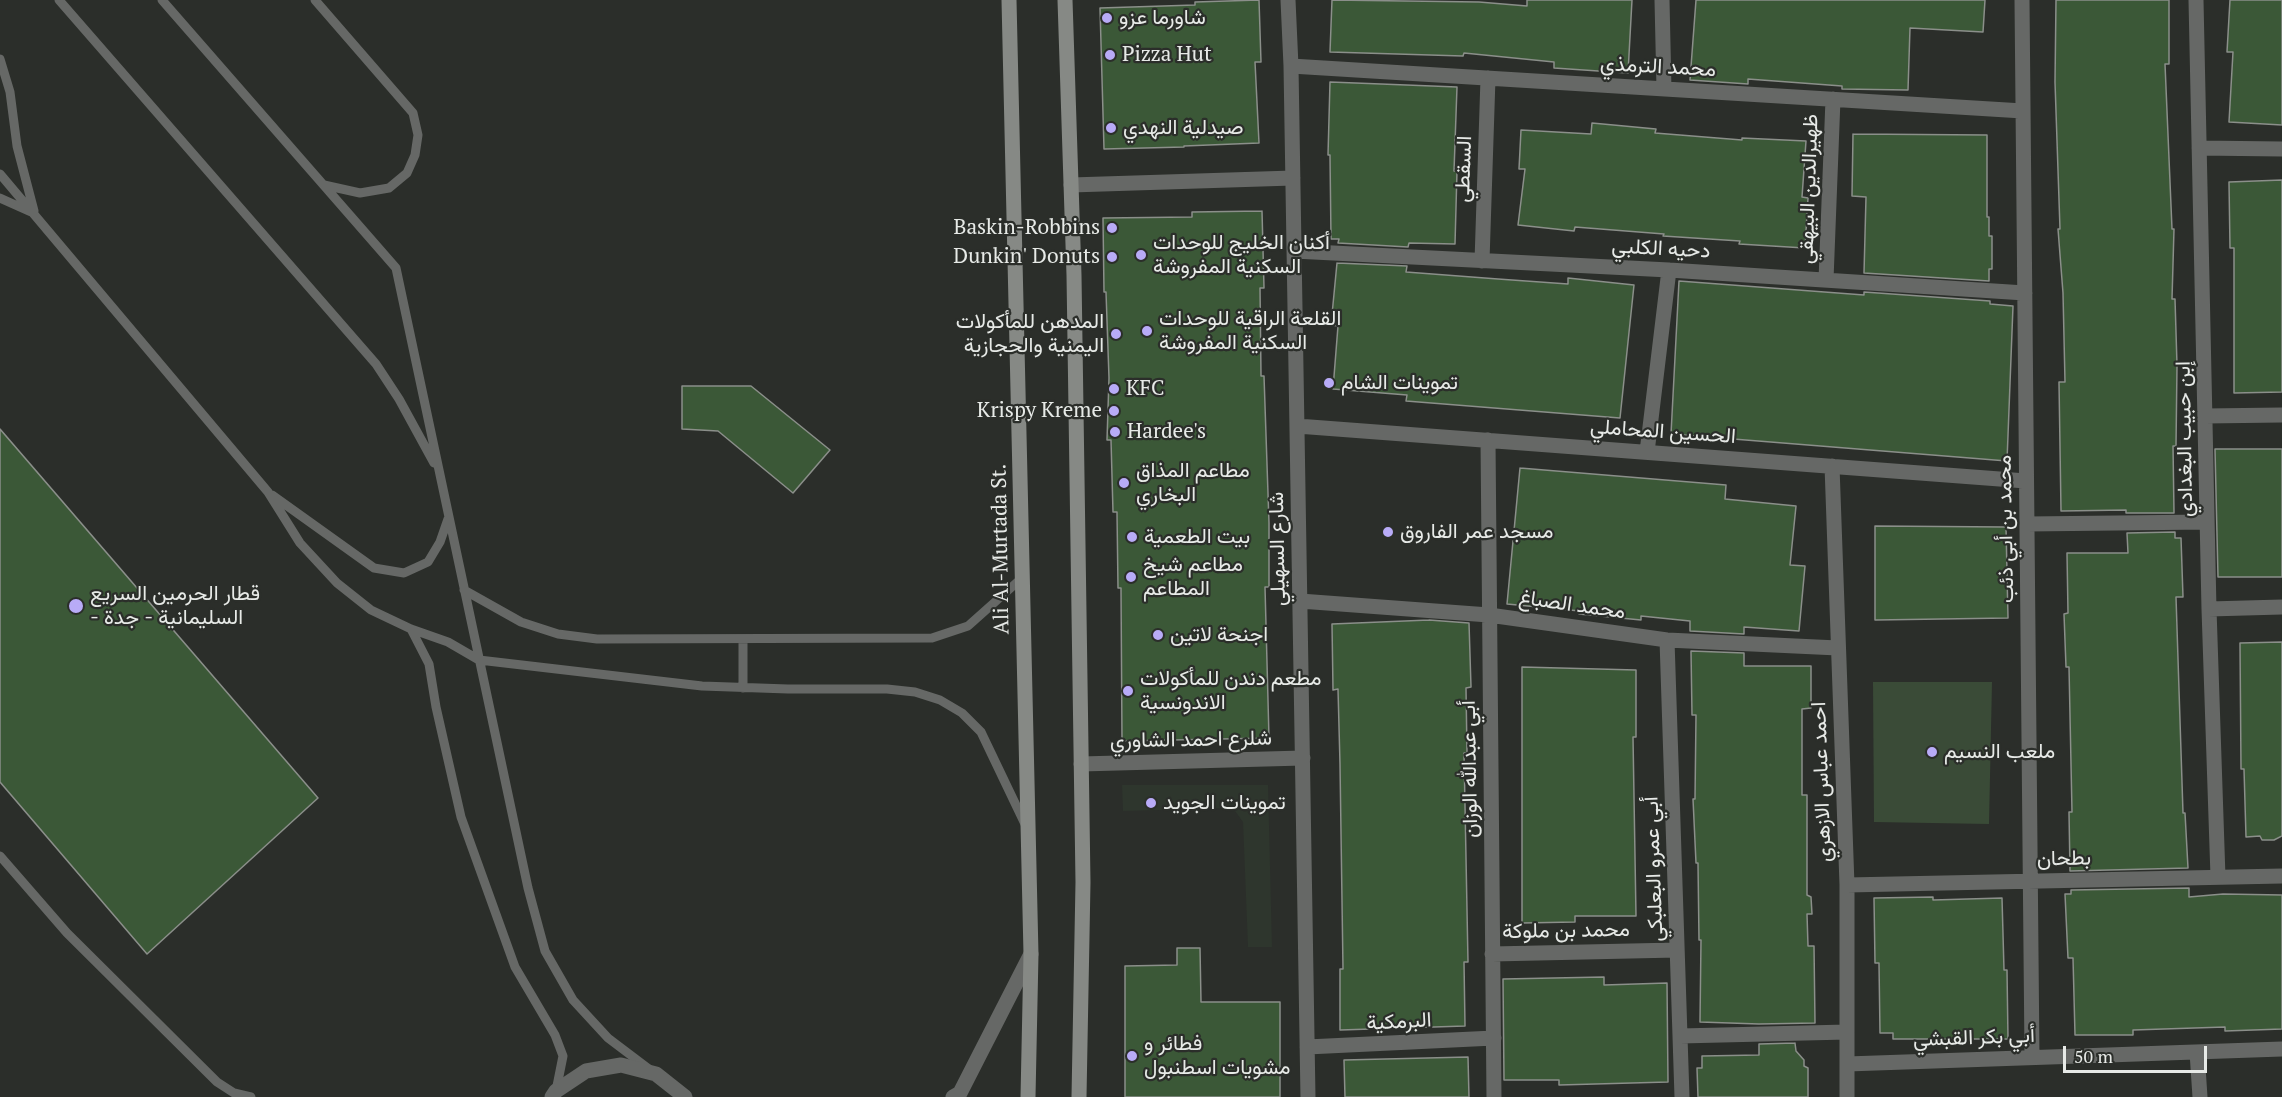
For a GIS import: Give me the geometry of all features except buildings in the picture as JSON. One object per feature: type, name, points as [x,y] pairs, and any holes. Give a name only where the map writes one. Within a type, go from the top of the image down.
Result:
[{"type":"main road","name":"Ali Al-Murtada St.","points":[[1009,0],[1031,954],[1028,1097]]},
{"type":"main road","points":[[1065,0],[1071,185],[1083,882],[1079,1097]]},
{"type":"street","name":"شارع السهيلي","points":[[1288,0],[1308,1097]]},
{"type":"street","points":[[1662,0],[1664,89]]},
{"type":"street","name":"محمد بن أبي ذئب","points":[[2022,0],[2032,1057]]},
{"type":"street","name":"إبن حبيب البغدادي","points":[[2196,0],[2209,609],[2218,877]]},
{"type":"street","name":"محمد الترمذي","points":[[1291,66],[2023,111]]},
{"type":"street","name":"السقطي","points":[[1482,261],[1488,78]]},
{"type":"street","name":"ظهيرالدين البيهقي","points":[[1826,280],[1833,99]]},
{"type":"street","points":[[2199,148],[2282,149]]},
{"type":"street","points":[[1071,185],[1293,178]]},
{"type":"street","name":"دحيه الكلبي","points":[[1294,251],[1669,270],[2025,293]]},
{"type":"street","points":[[1647,452],[1669,270]]},
{"type":"street","points":[[2205,416],[2282,415]]},
{"type":"street","name":"الحسين المحاملي","points":[[1297,426],[2026,481]]},
{"type":"street","name":"أبي عبدالله الوزان","points":[[1488,440],[1494,1097]]},
{"type":"street","name":"احمد عباس الازهري","points":[[1832,466],[1846,885],[1847,1097]]},
{"type":"street","points":[[2027,524],[2207,522]]},
{"type":"street","name":"محمد الصباغ","points":[[1300,601],[1489,615],[1667,640],[1838,648]]},
{"type":"street","points":[[2209,609],[2282,606]]},
{"type":"street","name":"أبي عمرو البعلبكي","points":[[1667,640],[1682,1097]]},
{"type":"street","name":"شلرع احمد الشاوري","points":[[1081,764],[1303,759]]},
{"type":"street","name":"بطحان","points":[[1846,885],[2282,876]]},
{"type":"street","name":"محمد بن ملوكة","points":[[1492,954],[1677,950]]},
{"type":"street","points":[[953,1097],[960,1093],[1031,954]]},
{"type":"street","points":[[1680,1036],[1847,1032]]},
{"type":"street","name":"البرمكية","points":[[1307,1047],[1494,1038]]},
{"type":"street","name":"أبي بكر القبشي","points":[[1847,1064],[2282,1049]]},
{"type":"street","points":[[2197,1052],[2200,1097]]},
{"type":"street","points":[[554,1094],[586,1071],[621,1065],[656,1074],[685,1097]]},
{"type":"lane","points":[[59,0],[376,364],[399,399],[439,473]]},
{"type":"lane","points":[[162,0],[396,268],[528,888],[545,951],[573,1000],[608,1038],[656,1074]]},
{"type":"lane","points":[[315,0],[413,113],[418,135],[415,155],[407,173],[389,188],[360,194],[324,186]]},
{"type":"lane","points":[[0,59],[10,92],[17,146],[34,213]]},
{"type":"lane","points":[[0,174],[268,492],[300,543],[337,583],[371,610],[411,629],[448,642],[479,660],[702,686],[887,689],[915,692],[940,700],[962,713],[981,732],[1028,832]]},
{"type":"lane","points":[[0,198],[34,213]]},
{"type":"lane","points":[[268,492],[374,568],[404,573],[428,562],[441,542],[448,516]]},
{"type":"lane","points":[[464,590],[521,622],[558,633],[597,639],[932,638],[968,626],[1023,577]]},
{"type":"lane","points":[[411,629],[429,664],[436,707],[461,817],[515,967],[555,1035],[563,1056],[554,1094]]},
{"type":"lane","points":[[743,639],[743,688]]},
{"type":"lane","points":[[0,856],[67,933],[204,1070],[234,1093],[251,1097]]},
{"type":"shaded area","points":[[1122,785],[1268,785],[1272,947],[1248,947],[1243,822],[1233,808],[1123,811]]},
{"type":"green space","name":"ملعب النسيم","points":[[1873,682],[1992,682],[1989,824],[1874,822]]},
{"type":"place","name":"شاورما عزو","points":[[1107,18]]},
{"type":"place","name":"Pizza Hut","points":[[1110,55]]},
{"type":"place","name":"صيدلية النهدي","points":[[1111,128]]},
{"type":"place","name":"Baskin-Robbins","points":[[1112,228]]},
{"type":"place","name":"أكنان الخليج للوحدات السكنية المفروشة","points":[[1141,255]]},
{"type":"place","name":"Dunkin' Donuts","points":[[1112,257]]},
{"type":"place","name":"القلعة الراقية للوحدات السكنية المفروشة","points":[[1147,331]]},
{"type":"place","name":"المدهن للمأكولات اليمنية والحجازية","points":[[1116,334]]},
{"type":"place","name":"تموينات الشام","points":[[1329,383]]},
{"type":"place","name":"KFC","points":[[1114,389]]},
{"type":"place","name":"Krispy Kreme","points":[[1114,411]]},
{"type":"place","name":"Hardee's","points":[[1115,432]]},
{"type":"place","name":"مطاعم المذاق البخاري","points":[[1124,483]]},
{"type":"place","name":"مسجد عمر الفاروق","points":[[1388,532]]},
{"type":"place","name":"بيت الطعمية","points":[[1132,537]]},
{"type":"place","name":"مطاعم شيخ المطاعم","points":[[1131,577]]},
{"type":"place","name":"قطار الحرمين السريع - السليمانية - جدة","points":[[76,606]]},
{"type":"place","name":"اجنحة لاتين","points":[[1158,635]]},
{"type":"place","name":"مطعم دندن للمأكولات الاندونسية","points":[[1128,691]]},
{"type":"place","name":"ملعب النسيم","points":[[1932,752]]},
{"type":"place","name":"تموينات الجويد","points":[[1151,803]]},
{"type":"place","name":"فطائر و مشويات اسطنبول","points":[[1132,1056]]}]
